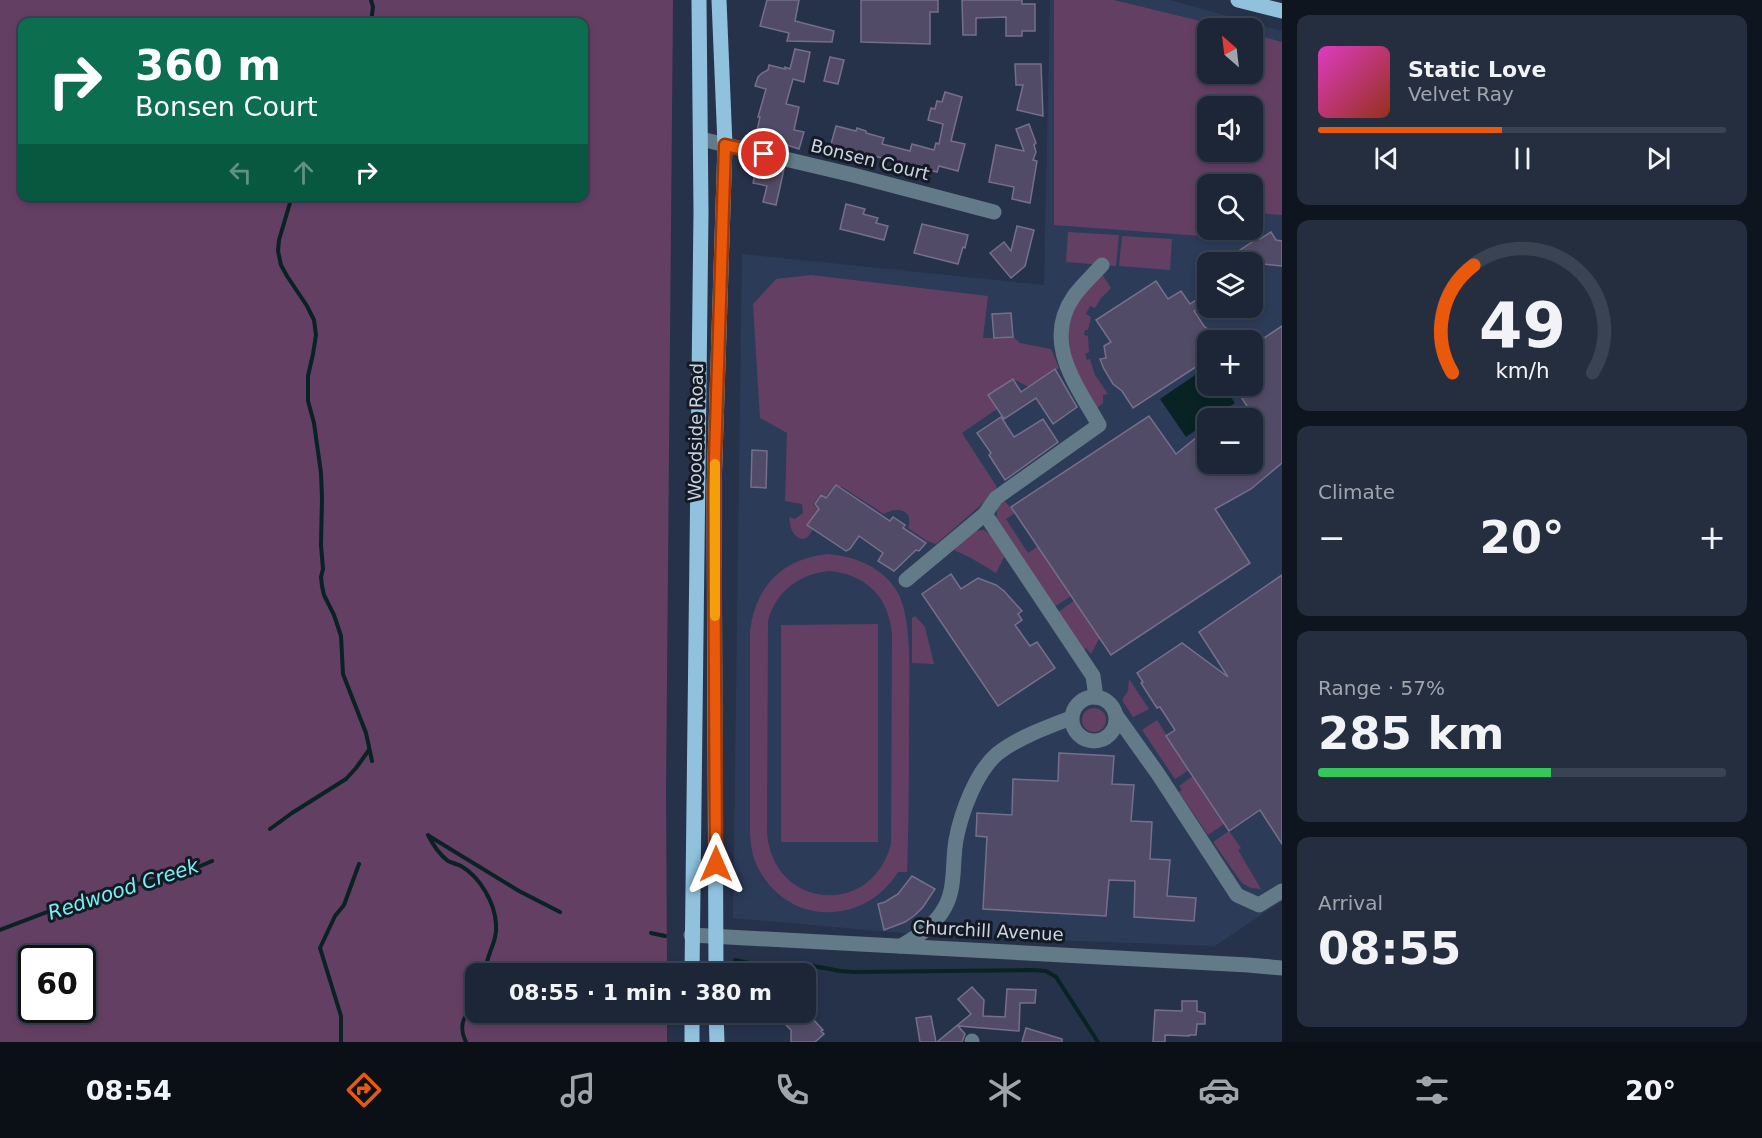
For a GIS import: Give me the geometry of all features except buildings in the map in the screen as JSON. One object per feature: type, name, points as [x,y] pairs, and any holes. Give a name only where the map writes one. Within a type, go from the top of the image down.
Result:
[{"type":"main road","name":"Woodside Road","points":[[692,963],[702,212],[699,0]]},
{"type":"main road","name":"Woodside Road","points":[[716,963],[714,489],[725,145],[719,0]]},
{"type":"main road","points":[[1238,0],[1282,11]]},
{"type":"main road","points":[[692,1023],[692,1042]]},
{"type":"main road","points":[[716,1023],[717,1042]]},
{"type":"street","name":"Bonsen Court","points":[[700,139],[853,175],[994,212]]},
{"type":"street","points":[[906,580],[986,514],[996,498],[1099,425],[1069,371],[1060,339],[1061,322],[1074,295],[1102,265]]},
{"type":"street","points":[[986,514],[1093,676],[1096,697]]},
{"type":"street","points":[[1116,715],[1114,730],[1103,740],[1095,742],[1081,738],[1072,726],[1071,718],[1076,705],[1089,697],[1096,697],[1109,703],[1237,895],[1259,905],[1282,891]]},
{"type":"street","points":[[900,946],[926,931],[945,909],[950,894],[956,839],[978,778],[996,755],[1029,735],[1071,718]]},
{"type":"street","name":"Churchill Avenue","points":[[692,934],[1282,968]]},
{"type":"shaded area","points":[[0,0],[673,0],[666,791],[667,963],[465,963],[465,1023],[667,1023],[667,1042],[0,1042]]},
{"type":"shaded area","points":[[1050,0],[1170,0],[1235,18],[1197,18],[1197,84],[1263,84],[1263,26],[1282,31],[1282,901],[1215,946],[936,936],[733,918],[742,254],[1044,285]]},
{"type":"shaded area","points":[[1054,0],[1114,0],[1197,20],[1197,84],[1263,84],[1263,37],[1282,42],[1282,215],[1263,214],[1263,174],[1197,174],[1197,236],[1054,225]]},
{"type":"shaded area","points":[[1068,232],[1119,235],[1116,266],[1066,262]]},
{"type":"shaded area","points":[[1122,236],[1172,239],[1170,270],[1119,266]]},
{"type":"shaded area","points":[[1102,274],[1111,288],[1095,308],[1090,306],[1086,314],[1091,317],[1088,330],[1085,330],[1084,335],[1088,336],[1089,352],[1085,354],[1087,360],[1090,359],[1095,375],[1108,394],[1103,395],[1103,403],[1097,408],[1077,372],[1068,346],[1067,333],[1069,320],[1075,307]]},
{"type":"shaded area","points":[[811,275],[988,296],[983,338],[1013,337],[1020,343],[1051,349],[1059,368],[1029,387],[1013,379],[988,395],[997,409],[962,433],[997,487],[981,505],[936,544],[927,541],[908,528],[909,517],[904,511],[894,510],[884,514],[842,487],[834,488],[825,497],[821,493],[813,505],[819,509],[808,525],[813,529],[808,537],[799,538],[792,531],[789,517],[795,519],[803,513],[802,504],[785,501],[787,433],[760,418],[753,304],[776,279]]},
{"type":"shaded area","points":[[1197,374],[1197,396],[1230,396],[1235,403],[1227,408],[1197,408],[1197,429],[1186,437],[1160,399]]},
{"type":"shaded area","points":[[1003,499],[1015,513],[1006,519],[1028,553],[1040,545],[1048,562],[1071,596],[1054,607],[998,523],[997,511]]},
{"type":"shaded area","points":[[984,530],[993,537],[1005,555],[996,573],[954,550],[956,545],[973,531]]},
{"type":"shaded area","points":[[829,554],[859,561],[877,570],[892,584],[903,605],[909,653],[907,872],[898,872],[884,889],[868,902],[849,909],[830,912],[810,910],[791,903],[775,891],[756,864],[750,834],[750,632],[753,616],[765,588],[774,577],[798,561]],"holes":[[[829,571],[842,573],[864,582],[873,590],[881,599],[890,621],[892,634],[891,844],[880,868],[864,884],[845,893],[824,895],[804,890],[786,878],[773,859],[767,833],[768,621],[783,593],[799,580]]]},
{"type":"shaded area","points":[[1075,600],[1100,637],[1091,654],[1086,648],[1084,650],[1058,612]]},
{"type":"shaded area","points":[[915,616],[925,627],[934,664],[912,663],[912,618]]},
{"type":"shaded area","points":[[878,624],[878,842],[781,842],[781,625]]},
{"type":"shaded area","points":[[1129,679],[1149,709],[1133,717],[1122,700],[1128,691]]},
{"type":"shaded area","points":[[1094,708],[1102,712],[1106,720],[1102,728],[1094,732],[1086,728],[1082,720],[1086,712]]},
{"type":"shaded area","points":[[1157,720],[1189,770],[1175,779],[1142,730]]},
{"type":"shaded area","points":[[1193,776],[1224,824],[1208,835],[1179,792],[1182,790],[1179,786]]},
{"type":"shaded area","points":[[1229,831],[1241,848],[1238,850],[1261,889],[1251,888],[1242,883],[1213,842]]},
{"type":"waterway","name":"Redwood Creek","points":[[371,0],[372,18]]},
{"type":"waterway","name":"Redwood Creek","points":[[291,201],[278,251],[281,265],[314,320],[316,335],[308,376],[308,401],[314,423],[321,473],[322,586],[341,636],[343,674],[366,733],[372,761]]},
{"type":"waterway","name":"Redwood Creek","points":[[270,829],[346,779],[369,750]]},
{"type":"waterway","name":"Redwood Creek","points":[[428,835],[436,849],[448,861],[461,866],[474,877],[489,899],[495,916],[496,931],[487,963]]},
{"type":"waterway","points":[[429,836],[519,891],[560,912]]},
{"type":"waterway","name":"Redwood Creek","points":[[0,930],[105,890],[153,881],[212,861]]},
{"type":"waterway","points":[[341,1042],[341,1016],[320,948],[335,916],[344,905],[359,864]]},
{"type":"waterway","points":[[651,933],[665,936]]},
{"type":"waterway","points":[[735,960],[776,969],[808,965],[854,972],[1046,971],[1056,977],[1098,1042]]},
{"type":"waterway","name":"Redwood Creek","points":[[465,1018],[462,1027],[466,1042]]},
{"type":"slow traffic","points":[[715,464],[715,616]]},
{"type":"route","points":[[716,864],[714,489],[725,145],[764,154]]}]
